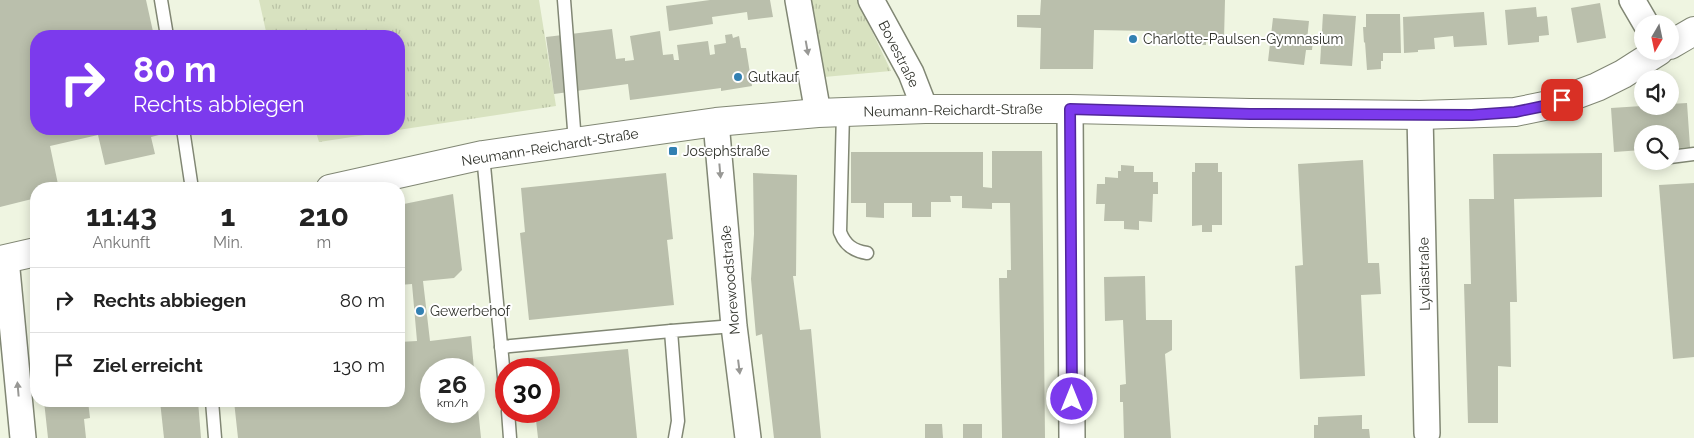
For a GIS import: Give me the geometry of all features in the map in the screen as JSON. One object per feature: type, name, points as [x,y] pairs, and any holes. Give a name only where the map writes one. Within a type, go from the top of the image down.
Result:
[{"type":"street","points":[[798,0],[830,112]]},
{"type":"street","name":"Bovestraße","points":[[871,0],[911,73],[925,109]]},
{"type":"street","points":[[1632,0],[1641,15]]},
{"type":"street","name":"Neumann-Reichardt-Straße","points":[[362,182],[483,155],[716,122],[830,112],[925,109],[1070,109],[1250,114],[1496,114],[1549,105],[1597,87],[1647,60]]},
{"type":"street","points":[[1070,109],[1072,438]]},
{"type":"street","name":"Lydiastraße","points":[[1420,115],[1427,434]]},
{"type":"street","name":"Morewoodstraße","points":[[716,122],[734,326],[748,438]]},
{"type":"street","points":[[23,438],[3,259],[30,253]]},
{"type":"lane","points":[[161,0],[166,30]]},
{"type":"lane","points":[[564,0],[575,142]]},
{"type":"lane","points":[[830,112],[840,232],[848,245],[854,250],[866,253]]},
{"type":"lane","points":[[184,135],[191,182]]},
{"type":"lane","points":[[1679,156],[1694,154]]},
{"type":"lane","points":[[483,155],[502,358]]},
{"type":"lane","points":[[501,347],[734,326]]},
{"type":"lane","points":[[671,331],[678,421],[675,438]]},
{"type":"lane","points":[[212,407],[215,438]]},
{"type":"lane","points":[[509,423],[510,438]]},
{"type":"green space","points":[[259,0],[539,0],[556,106],[405,129],[405,30],[266,30]]},
{"type":"green space","points":[[808,0],[857,0],[891,71],[824,77]]},
{"type":"green space","points":[[317,135],[365,135],[319,142]]},
{"type":"building","points":[[0,0],[146,0],[153,30],[30,30],[30,135],[98,135],[50,146],[58,182],[30,182],[30,200],[0,207]]},
{"type":"building","points":[[710,0],[770,0],[773,17],[748,20],[747,12],[712,17],[713,24],[669,31],[666,6]]},
{"type":"building","points":[[1041,0],[1225,0],[1224,39],[1206,39],[1206,45],[1174,44],[1174,38],[1151,37],[1151,31],[1094,30],[1093,69],[1040,69],[1041,28],[1017,27],[1017,15],[1040,15]]},
{"type":"building","points":[[1600,3],[1606,38],[1577,43],[1571,8]]},
{"type":"building","points":[[1536,7],[1537,17],[1547,16],[1549,35],[1539,36],[1539,42],[1508,45],[1505,10]]},
{"type":"building","points":[[1484,12],[1487,45],[1454,47],[1453,36],[1434,38],[1435,49],[1404,53],[1403,17]]},
{"type":"building","points":[[1323,14],[1356,16],[1352,66],[1320,64]]},
{"type":"building","points":[[1366,14],[1400,14],[1401,53],[1383,53],[1381,69],[1367,70],[1363,27],[1366,27]]},
{"type":"building","points":[[1273,18],[1309,21],[1307,40],[1313,40],[1312,50],[1306,50],[1304,65],[1268,61]]},
{"type":"building","points":[[612,29],[616,59],[625,58],[625,61],[634,60],[630,36],[660,31],[663,55],[673,54],[674,60],[679,60],[677,45],[708,41],[710,55],[715,54],[714,45],[726,43],[725,35],[732,34],[733,38],[739,36],[741,48],[746,48],[752,86],[721,91],[721,88],[630,100],[628,84],[554,94],[546,37]]},
{"type":"building","points":[[1679,103],[1687,103],[1690,147],[1679,148],[1679,125],[1634,125],[1634,151],[1614,152],[1611,108],[1634,107],[1634,115],[1679,115]]},
{"type":"building","points":[[98,135],[159,135],[151,137],[155,154],[105,165]]},
{"type":"building","points":[[992,151],[1042,151],[1045,438],[1002,438],[999,278],[1007,278],[1007,270],[1011,270],[1010,203],[992,203],[992,209],[962,208],[962,196],[950,196],[951,202],[931,202],[931,217],[912,217],[912,203],[884,203],[884,218],[866,217],[866,203],[851,203],[851,152],[983,152],[983,187],[992,188]]},
{"type":"building","points":[[1602,153],[1602,197],[1514,199],[1517,302],[1510,302],[1511,367],[1498,366],[1498,423],[1468,423],[1464,284],[1471,284],[1469,199],[1494,199],[1493,154]]},
{"type":"building","points":[[1363,160],[1368,263],[1379,263],[1381,294],[1361,295],[1365,376],[1300,379],[1295,266],[1303,265],[1298,164]]},
{"type":"building","points":[[1195,163],[1218,163],[1218,172],[1222,172],[1222,225],[1212,225],[1212,232],[1202,232],[1202,225],[1192,226],[1192,172],[1195,172]]},
{"type":"building","points":[[1121,165],[1134,166],[1134,172],[1153,172],[1153,182],[1158,182],[1158,194],[1153,194],[1152,222],[1139,221],[1139,230],[1124,229],[1124,221],[1104,221],[1105,204],[1096,204],[1097,184],[1105,184],[1105,177],[1118,178],[1118,171],[1121,171]]},
{"type":"building","points":[[666,173],[673,239],[667,240],[674,305],[529,320],[520,233],[525,232],[521,188]]},
{"type":"building","points":[[753,173],[797,175],[796,276],[793,276],[800,330],[811,329],[821,438],[774,438],[762,334],[756,336],[751,279],[754,234]]},
{"type":"building","points":[[1694,183],[1694,357],[1673,359],[1659,185]]},
{"type":"building","name":"Gewerbehof","points":[[453,194],[462,270],[454,278],[423,281],[430,341],[471,336],[473,358],[420,358],[420,423],[479,423],[481,438],[238,438],[235,407],[405,407],[405,342],[417,341],[412,284],[405,285],[405,204]]},
{"type":"building","points":[[1145,276],[1146,320],[1172,320],[1172,350],[1165,354],[1171,438],[1124,438],[1123,402],[1120,402],[1120,385],[1126,384],[1123,320],[1105,321],[1104,277]]},
{"type":"building","points":[[628,349],[637,438],[538,438],[536,423],[560,423],[560,358],[530,358]]},
{"type":"building","points":[[45,407],[89,407],[90,418],[84,419],[86,438],[48,438]]},
{"type":"building","points":[[161,407],[198,407],[201,438],[164,438]]},
{"type":"building","points":[[1362,415],[1362,429],[1369,429],[1370,438],[1314,438],[1314,425],[1318,425],[1318,417]]},
{"type":"building","points":[[925,424],[942,424],[943,438],[925,438]]},
{"type":"building","points":[[963,424],[982,424],[982,438],[963,438]]},
{"type":"place","name":"Charlotte-Paulsen-Gymnasium","points":[[1133,39]]},
{"type":"place","name":"Gutkauf","points":[[738,77]]},
{"type":"place","name":"Josephstraße","points":[[673,151]]},
{"type":"place","name":"Gewerbehof","points":[[420,311]]},
{"type":"route","points":[[1072,399],[1070,109],[1250,114],[1472,115],[1515,112],[1549,105],[1562,100]]}]
